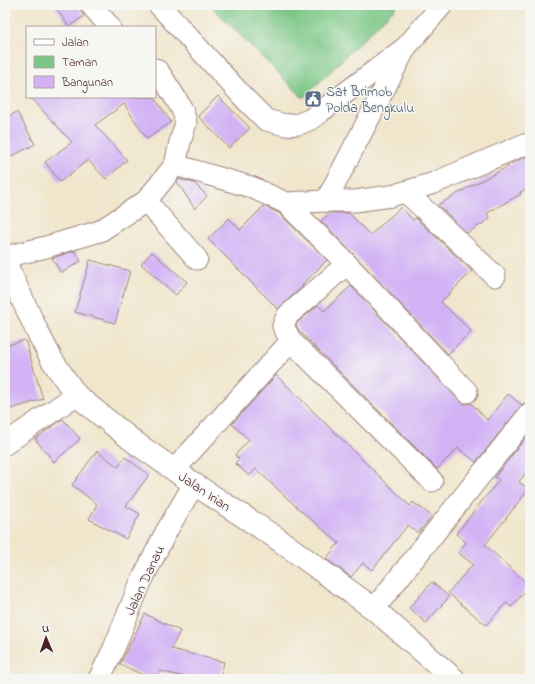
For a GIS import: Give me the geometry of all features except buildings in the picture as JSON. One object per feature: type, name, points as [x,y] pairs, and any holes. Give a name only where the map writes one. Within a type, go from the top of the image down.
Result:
[{"type":"main road","name":"Jalan Irian","points":[[5,262],[52,360],[76,395],[174,470],[274,537],[374,609],[454,679]]},
{"type":"street","points":[[91,5],[109,26]]},
{"type":"street","points":[[159,5],[266,120],[285,125],[299,124],[311,119],[406,48]]},
{"type":"street","points":[[326,201],[406,48],[442,5]]},
{"type":"street","points":[[5,257],[100,231],[146,201],[175,165],[186,123],[183,111],[159,72],[156,70]]},
{"type":"street","points":[[286,203],[355,201],[406,192],[434,183],[524,145],[530,145]]},
{"type":"street","points":[[175,165],[251,187],[286,203],[347,264],[466,392]]},
{"type":"street","points":[[406,192],[495,276]]},
{"type":"street","points":[[146,201],[197,259]]},
{"type":"street","points":[[347,264],[287,316],[283,326],[291,342],[432,481]]},
{"type":"street","points":[[174,470],[291,342]]},
{"type":"street","points":[[5,444],[76,395]]},
{"type":"street","points":[[374,609],[530,413]]},
{"type":"street","name":"Jalan Danau","points":[[99,679],[114,648],[140,584],[166,532],[194,484]]},
{"type":"green space","points":[[210,5],[398,5],[303,98]]},
{"type":"place","name":"Sat Brimob Polda Bengkulu","points":[[313,99]]}]
